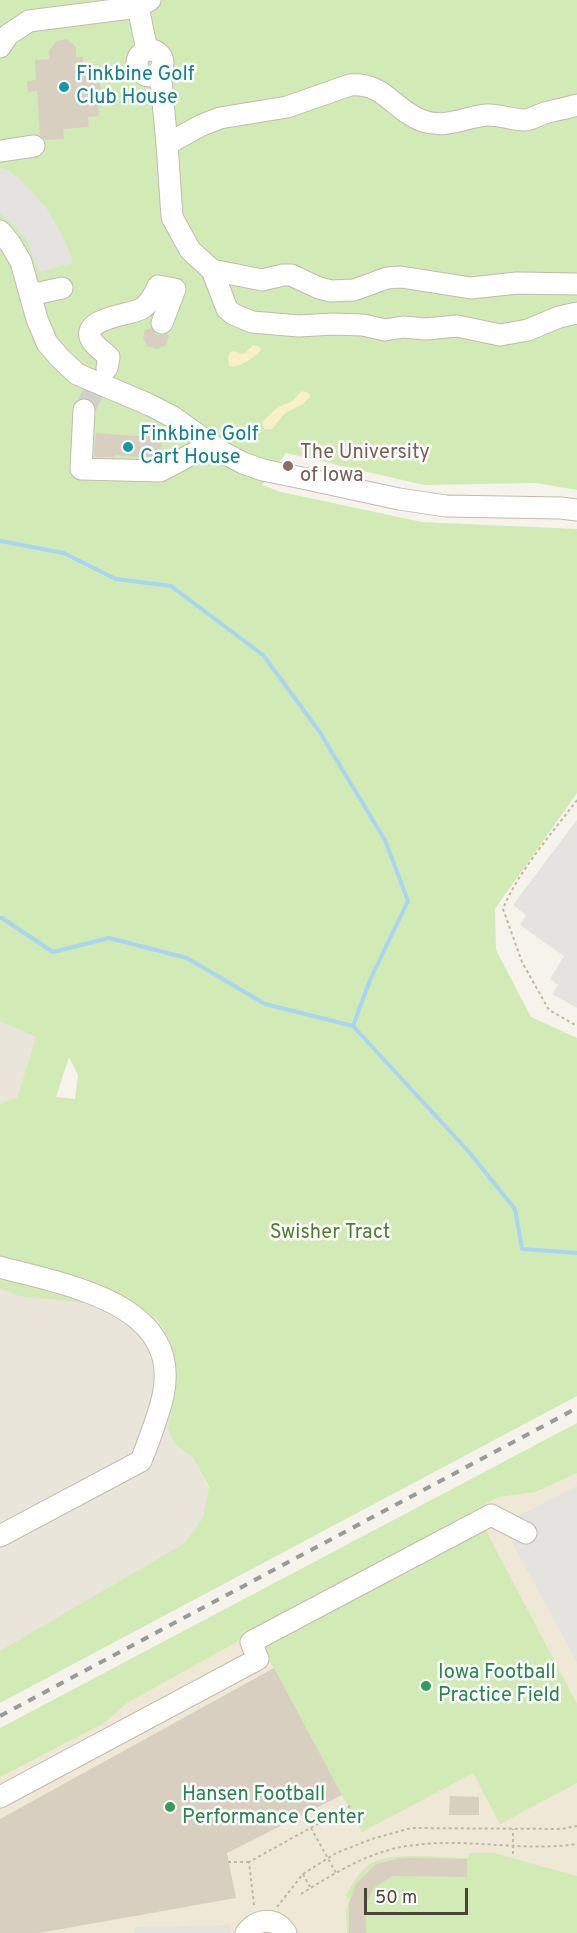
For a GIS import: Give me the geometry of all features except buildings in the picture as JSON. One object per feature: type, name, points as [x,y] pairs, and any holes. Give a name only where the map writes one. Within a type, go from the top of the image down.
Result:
[{"type":"street","points":[[0,47],[8,34],[29,21],[144,4],[147,50],[161,55],[163,63],[160,70],[172,217],[190,250],[212,270],[227,309],[233,314],[252,322],[299,326],[333,324],[385,330],[403,327],[426,329],[457,326],[500,334],[528,330],[559,317],[577,313]]},
{"type":"street","points":[[167,144],[220,118],[287,107],[361,84],[391,98],[400,108],[414,117],[433,123],[459,122],[486,115],[528,120],[577,105]]},
{"type":"street","points":[[0,151],[34,146]]},
{"type":"street","points":[[0,231],[21,262],[37,319],[47,343],[60,358],[77,374],[173,417],[222,452],[243,463],[263,470],[399,499],[446,506],[577,510]]},
{"type":"street","points":[[212,270],[262,280],[291,275],[319,288],[332,291],[354,290],[387,278],[400,277],[471,288],[517,283],[577,284]]},
{"type":"street","points":[[107,368],[109,357],[92,340],[90,333],[99,321],[141,309],[155,294],[158,286],[175,289],[162,323]]},
{"type":"street","points":[[30,295],[62,288]]},
{"type":"street","points":[[84,410],[81,469],[160,471],[200,450],[208,442]]},
{"type":"street","points":[[0,1267],[77,1287],[106,1299],[135,1317],[154,1336],[160,1347],[164,1365],[163,1394],[141,1461],[0,1536]]},
{"type":"street","points":[[0,1797],[258,1659],[251,1642],[491,1515],[526,1533]]},
{"type":"street","points":[[246,1933],[252,1926],[266,1921],[280,1925],[286,1933]]},
{"type":"path","points":[[577,800],[531,862],[507,898],[503,909],[522,962],[549,1010],[577,1026]]},
{"type":"path","points":[[228,1862],[249,1862],[350,1806]]},
{"type":"path","points":[[277,1907],[303,1874],[328,1858],[372,1839],[411,1828],[561,1829],[577,1826]]},
{"type":"path","points":[[311,1827],[336,1873]]},
{"type":"path","points":[[513,1829],[513,1854]]},
{"type":"path","points":[[301,1894],[336,1873],[374,1856],[413,1845],[452,1843],[547,1848],[577,1844]]},
{"type":"path","points":[[249,1862],[254,1908]]},
{"type":"path","points":[[303,1874],[310,1888]]},
{"type":"shaded area","points":[[0,168],[8,170],[19,178],[46,207],[66,242],[73,263],[39,272],[27,241],[12,223],[0,214]]},
{"type":"shaded area","points":[[577,820],[577,1008],[552,994],[558,985],[550,979],[564,956],[520,925],[526,915],[513,905]]},
{"type":"shaded area","points":[[0,1003],[43,1017],[12,1115],[0,1112]]},
{"type":"shaded area","points":[[0,1254],[114,1287],[175,1329],[183,1438],[243,1555],[0,1682]]},
{"type":"shaded area","points":[[577,1429],[577,1933],[0,1933],[0,1769],[459,1522],[471,1485]]},
{"type":"shaded area","points":[[577,1486],[577,1662],[502,1524]]},
{"type":"shaded area","points":[[230,1925],[231,1933],[134,1933],[134,1927]]},
{"type":"green space","name":"The University of Iowa","points":[[0,0],[577,0],[577,490],[536,483],[424,485],[286,453],[262,485],[281,492],[422,522],[577,529],[577,793],[495,909],[496,950],[531,1017],[577,1038],[577,1396],[0,1703],[0,1651],[185,1543],[203,1518],[209,1487],[193,1458],[174,1443],[168,1428],[174,1397],[173,1361],[169,1338],[157,1319],[142,1309],[19,1296],[0,1288],[0,1105],[17,1098],[36,1037],[0,1021]],"holes":[[[69,1057],[78,1075],[75,1099],[56,1097]]]},
{"type":"green space","points":[[577,1423],[577,1473],[535,1492],[498,1497],[127,1703],[104,1723],[0,1777],[0,1728]]},
{"type":"green space","name":"Iowa Football Practice Field","points":[[484,1527],[577,1704],[577,1783],[500,1824],[473,1773],[362,1832],[260,1643]]},
{"type":"green space","points":[[469,1853],[494,1853],[577,1876],[577,1933],[347,1933],[346,1910],[350,1900],[346,1896],[355,1880],[367,1866],[376,1861],[401,1856],[468,1858]]},
{"type":"sand","points":[[253,345],[260,347],[261,350],[255,356],[240,365],[232,367],[229,365],[230,352],[244,354]]},
{"type":"sand","points":[[302,391],[309,393],[310,397],[303,404],[285,413],[272,429],[264,429],[262,422],[278,407],[291,402]]},
{"type":"waterway","points":[[0,541],[64,553],[116,579],[171,586],[263,655],[319,731],[385,840],[408,901],[370,980],[353,1026],[469,1152],[515,1209],[522,1249],[577,1253]]},
{"type":"waterway","points":[[0,918],[53,952],[109,938],[187,958],[265,1004],[353,1026]]},
{"type":"tunnel","points":[[84,410],[107,368]]},
{"type":"railway","points":[[0,1716],[577,1408]]},
{"type":"place","name":"Finkbine Golf Club House","points":[[64,87]]},
{"type":"place","name":"Finkbine Golf Cart House","points":[[128,447]]},
{"type":"place","name":"The University of Iowa","points":[[288,466]]},
{"type":"place","name":"Iowa Football Practice Field","points":[[426,1686]]},
{"type":"place","name":"Hansen Football Performance Center","points":[[170,1807]]},
{"type":"park label","name":"Swisher Tract","points":[[330,1234]]}]
